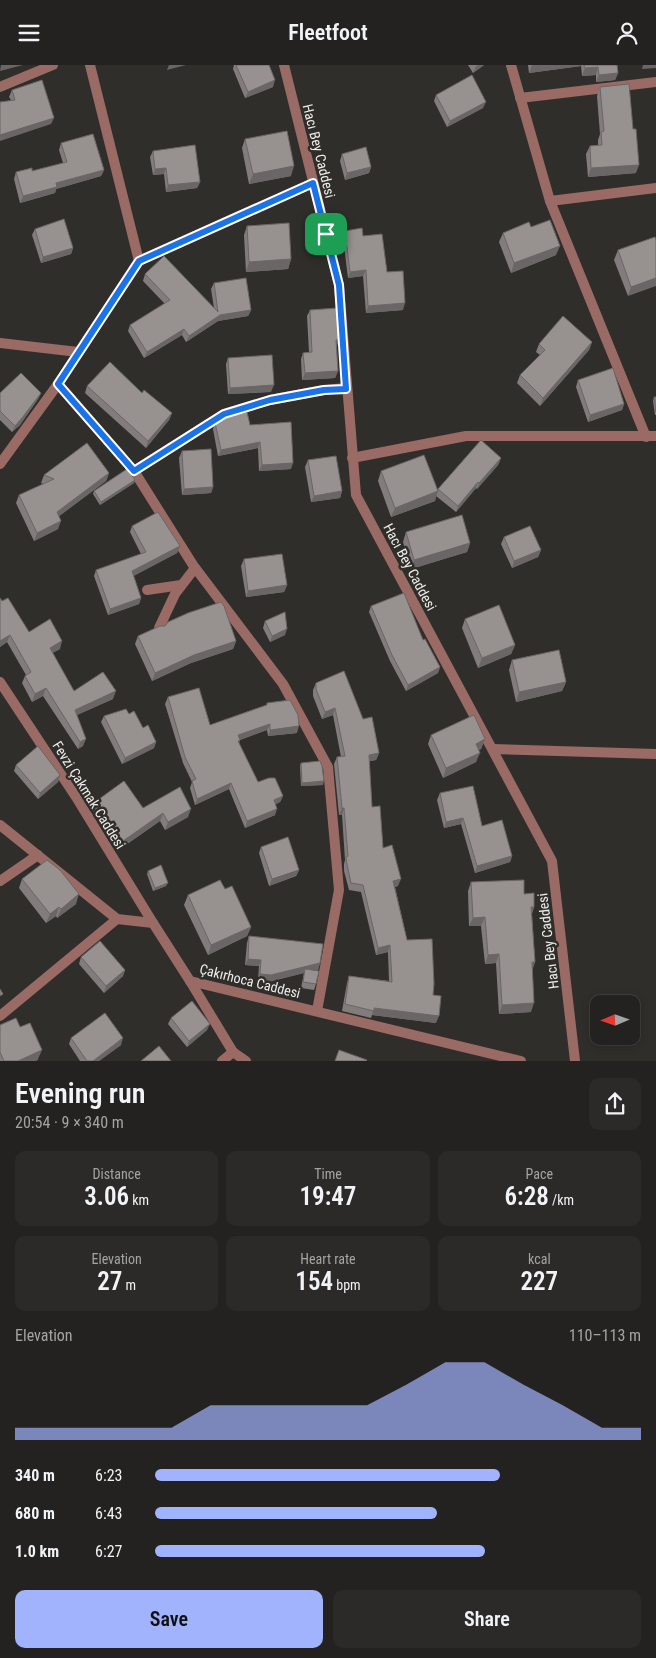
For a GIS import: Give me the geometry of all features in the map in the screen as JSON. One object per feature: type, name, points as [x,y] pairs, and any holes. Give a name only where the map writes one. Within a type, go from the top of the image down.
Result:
[{"type":"street","points":[[0,87],[53,65]]},
{"type":"street","points":[[90,65],[139,261]]},
{"type":"street","name":"Hacı Bey Caddesi","points":[[284,65],[339,285],[356,495],[552,861],[575,1061]]},
{"type":"street","points":[[352,458],[466,436],[651,437],[550,201],[512,65]]},
{"type":"street","points":[[520,98],[656,82]]},
{"type":"street","points":[[0,465],[58,384],[139,261],[313,183]]},
{"type":"street","points":[[550,201],[656,188]]},
{"type":"street","points":[[0,343],[78,351]]},
{"type":"street","points":[[58,384],[134,471],[195,567],[283,684],[328,767],[339,890],[317,1011]]},
{"type":"street","points":[[134,471],[224,414],[270,400],[324,390],[346,389]]},
{"type":"street","points":[[160,628],[175,594],[195,567]]},
{"type":"street","points":[[147,590],[182,585]]},
{"type":"street","name":"Fevzi Çakmak Caddesi","points":[[0,682],[76,797],[153,923]]},
{"type":"street","points":[[493,749],[656,754]]},
{"type":"street","points":[[0,825],[117,919],[153,923]]},
{"type":"street","points":[[0,881],[38,855]]},
{"type":"street","points":[[0,1017],[117,919]]},
{"type":"street","name":"Çakırhoca Caddesi","points":[[153,923],[190,981],[521,1061]]},
{"type":"street","points":[[190,981],[233,1052],[246,1061]]},
{"type":"street","points":[[222,1061],[233,1052]]},
{"type":"building","points":[[236,65],[269,65],[275,80],[248,92]]},
{"type":"building","points":[[584,65],[617,65],[618,73],[599,75],[598,67],[585,68]]},
{"type":"building","points":[[472,75],[486,102],[450,121],[436,95]]},
{"type":"building","points":[[42,80],[54,118],[0,135],[0,102],[15,100],[12,90]]},
{"type":"building","points":[[629,84],[633,129],[636,129],[639,165],[591,168],[590,146],[602,145],[601,132],[604,131],[600,87]]},
{"type":"building","points":[[287,131],[294,166],[253,174],[245,139]]},
{"type":"building","points":[[93,134],[104,170],[56,183],[57,187],[23,196],[16,172],[32,168],[32,171],[67,162],[61,143]]},
{"type":"building","points":[[195,145],[200,182],[168,185],[166,168],[155,169],[153,151]]},
{"type":"building","points":[[366,147],[371,167],[347,173],[342,154]]},
{"type":"building","points":[[64,219],[73,248],[43,257],[35,229]]},
{"type":"building","points":[[550,220],[560,246],[514,263],[503,233],[529,222],[531,227]]},
{"type":"building","points":[[289,223],[291,259],[249,262],[247,226]]},
{"type":"building","points":[[362,228],[363,236],[382,234],[387,272],[403,271],[405,303],[368,306],[366,270],[350,272],[345,231]]},
{"type":"building","points":[[655,237],[656,278],[631,287],[618,250]]},
{"type":"building","points":[[164,256],[218,312],[214,283],[246,278],[251,310],[220,315],[189,336],[184,329],[147,352],[130,325],[170,300],[145,274]]},
{"type":"building","points":[[337,308],[339,340],[336,340],[338,371],[305,373],[303,353],[312,352],[310,310]]},
{"type":"building","points":[[563,316],[592,342],[543,398],[520,375],[545,350],[539,344]]},
{"type":"building","points":[[272,355],[274,385],[230,388],[228,358]]},
{"type":"building","points":[[110,362],[142,393],[144,390],[172,413],[148,441],[87,386]]},
{"type":"building","points":[[613,368],[624,404],[590,415],[578,380]]},
{"type":"building","points":[[21,373],[41,393],[15,426],[0,411],[0,393]]},
{"type":"building","points":[[247,412],[250,425],[291,422],[293,463],[262,465],[260,442],[221,450],[215,423],[226,416]]},
{"type":"building","points":[[481,440],[501,458],[458,506],[438,489]]},
{"type":"building","points":[[87,443],[109,473],[57,512],[61,521],[37,533],[19,495],[54,479],[44,475]]},
{"type":"building","points":[[211,449],[213,487],[184,489],[182,451]]},
{"type":"building","points":[[424,455],[438,491],[395,508],[381,471]]},
{"type":"building","points":[[336,456],[342,491],[314,496],[308,460]]},
{"type":"building","points":[[127,469],[135,480],[101,502],[94,491]]},
{"type":"building","points":[[158,512],[180,546],[132,571],[141,598],[110,609],[96,570],[146,552],[132,526]]},
{"type":"building","points":[[462,515],[470,543],[414,560],[406,532]]},
{"type":"building","points":[[530,526],[541,550],[514,561],[504,537]]},
{"type":"building","points":[[282,554],[287,585],[248,591],[244,559]]},
{"type":"building","points":[[404,593],[423,640],[425,639],[440,667],[408,685],[392,655],[371,606]]},
{"type":"building","points":[[0,598],[2,601],[8,598],[29,632],[50,619],[62,641],[50,648],[74,691],[103,672],[116,691],[75,710],[86,739],[80,742],[46,688],[35,694],[25,676],[31,672],[10,635],[0,641]]},
{"type":"building","points":[[221,602],[236,641],[194,655],[155,673],[138,636],[160,626],[165,626],[168,622],[188,613]]},
{"type":"building","points":[[499,605],[515,645],[482,658],[465,619]]},
{"type":"building","points":[[285,612],[287,629],[272,636],[265,621]]},
{"type":"building","points":[[559,650],[566,682],[519,692],[512,660]]},
{"type":"building","points":[[344,671],[363,719],[372,717],[379,753],[369,755],[372,807],[380,806],[383,848],[392,845],[401,879],[393,881],[407,940],[432,939],[433,995],[441,996],[439,1016],[374,1008],[374,1011],[345,1004],[349,976],[392,982],[390,945],[378,948],[363,885],[351,883],[346,857],[348,856],[344,808],[342,808],[337,757],[345,756],[335,708],[325,712],[316,689],[316,683]]},
{"type":"building","points":[[199,688],[210,725],[267,705],[267,703],[290,700],[298,715],[299,726],[270,730],[270,724],[238,735],[240,740],[238,741],[258,782],[275,778],[283,796],[274,800],[277,809],[247,821],[231,783],[197,799],[192,781],[196,779],[185,757],[168,697]]},
{"type":"building","points":[[126,709],[129,714],[134,711],[143,728],[148,725],[156,742],[125,758],[104,716]]},
{"type":"building","points":[[474,715],[485,739],[476,744],[480,753],[446,768],[431,735]]},
{"type":"building","points":[[38,746],[60,775],[40,793],[16,765]]},
{"type":"building","points":[[320,761],[324,781],[302,783],[301,763]]},
{"type":"building","points":[[124,781],[143,808],[180,787],[191,809],[168,822],[163,813],[123,841],[95,802]]},
{"type":"building","points":[[473,786],[482,826],[502,820],[512,856],[477,866],[463,818],[446,822],[440,793]]},
{"type":"building","points":[[288,837],[299,870],[272,879],[261,847]]},
{"type":"building","points":[[47,860],[60,870],[79,894],[61,909],[59,907],[50,914],[22,879]]},
{"type":"building","points":[[161,865],[168,883],[155,888],[148,871]]},
{"type":"building","points":[[220,880],[225,889],[232,886],[251,927],[211,945],[188,895]]},
{"type":"building","points":[[524,880],[524,894],[534,893],[534,907],[531,907],[535,962],[532,962],[534,1003],[502,1005],[499,954],[488,955],[485,917],[473,918],[471,882]]},
{"type":"building","points":[[249,936],[323,944],[320,963],[271,975],[260,974],[261,960],[248,959]]},
{"type":"building","points":[[100,941],[125,970],[106,986],[81,957]]},
{"type":"building","points":[[305,969],[319,971],[316,984],[303,982]]},
{"type":"building","points":[[192,1001],[210,1024],[189,1041],[171,1018]]},
{"type":"building","points":[[105,1013],[123,1038],[93,1061],[87,1061],[71,1038]]},
{"type":"building","points":[[16,1018],[20,1027],[30,1023],[42,1050],[18,1061],[4,1061],[0,1052],[0,1025]]},
{"type":"building","points":[[159,1046],[171,1061],[141,1061]]},
{"type":"building","points":[[339,1050],[367,1060],[335,1061]]},
{"type":"route","points":[[313,183],[326,234],[339,285],[346,389],[324,390],[270,400],[224,414],[134,471],[58,384],[139,261],[313,183]]}]
